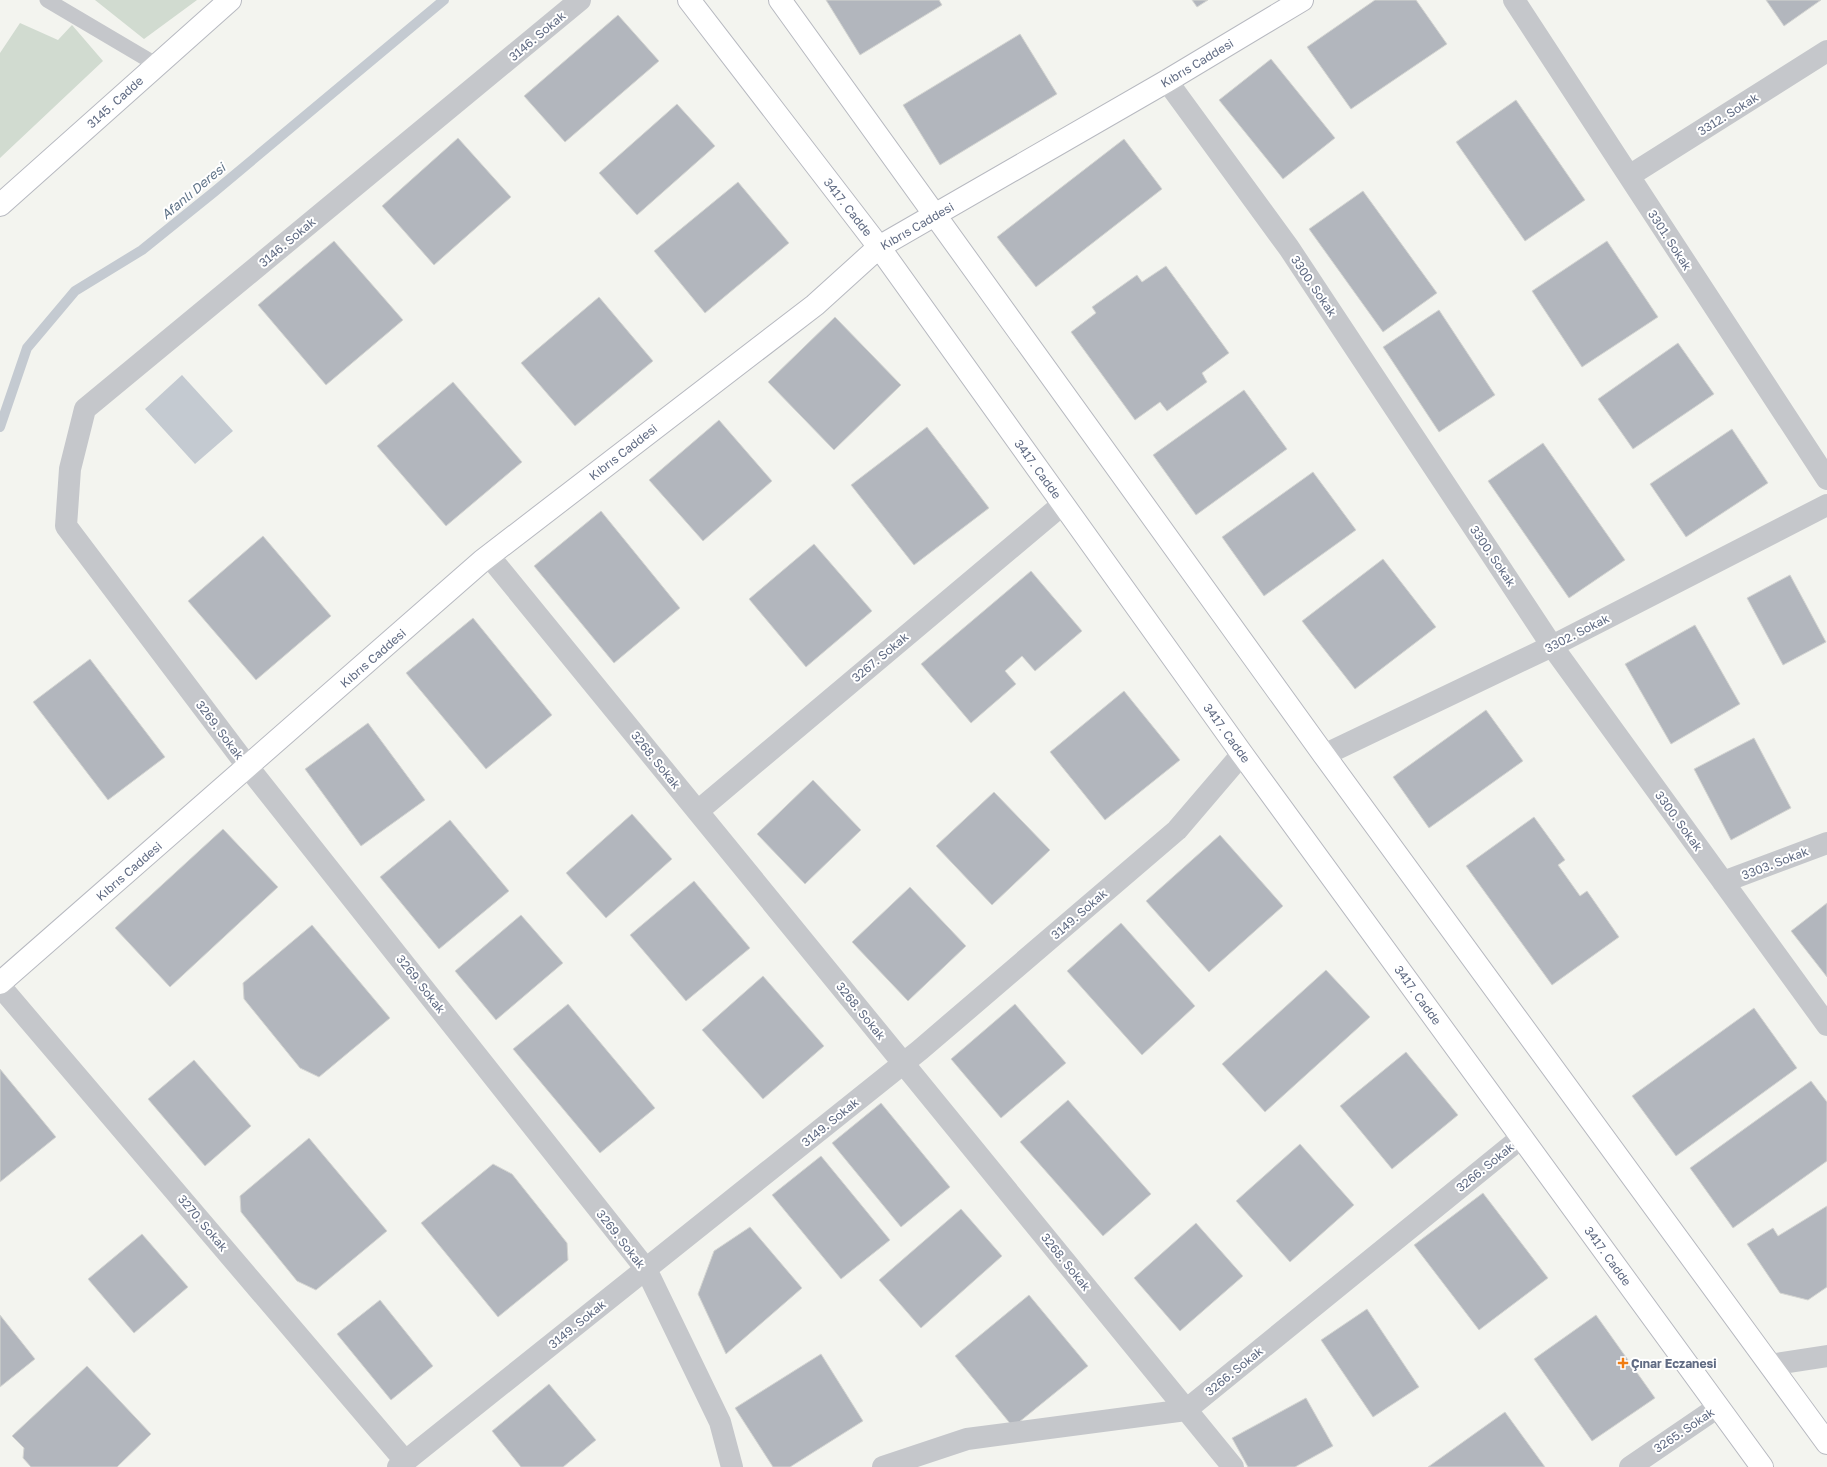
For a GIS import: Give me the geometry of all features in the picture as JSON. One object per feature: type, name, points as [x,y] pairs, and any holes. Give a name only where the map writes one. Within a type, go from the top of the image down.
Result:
[{"type":"street","name":"3145. Cadde","points":[[0,205],[230,0]]},
{"type":"street","name":"3146. Sokak","points":[[66,526],[70,469],[85,409],[580,0]]},
{"type":"street","name":"3417. Cadde","points":[[689,0],[879,247],[1242,754],[1762,1467]]},
{"type":"street","points":[[780,0],[1324,755],[1827,1443]]},
{"type":"street","name":"Kıbrıs Caddesi","points":[[0,983],[489,556],[815,305],[879,247],[1167,81],[1302,0]]},
{"type":"street","name":"3301. Sokak","points":[[1514,0],[1827,479]]},
{"type":"street","name":"3312. Sokak","points":[[1629,176],[1827,52]]},
{"type":"street","name":"3300. Sokak","points":[[1167,81],[1289,248],[1552,646],[1827,1025]]},
{"type":"street","name":"3267. Sokak","points":[[698,811],[1063,504]]},
{"type":"street","name":"3302. Sokak","points":[[1324,755],[1552,646],[1827,505]]},
{"type":"street","name":"3269. Sokak","points":[[66,526],[248,767],[646,1269],[720,1422],[732,1467]]},
{"type":"street","name":"3268. Sokak","points":[[489,556],[1233,1467]]},
{"type":"street","name":"3149. Sokak","points":[[402,1464],[904,1063],[1178,830],[1242,754]]},
{"type":"street","name":"3303. Sokak","points":[[1723,882],[1827,843]]},
{"type":"street","name":"3270. Sokak","points":[[0,986],[402,1464]]},
{"type":"street","name":"3266. Sokak","points":[[1186,1410],[1522,1137]]},
{"type":"street","points":[[1770,1365],[1827,1356]]},
{"type":"street","name":"3265. Sokak","points":[[1630,1467],[1718,1407]]},
{"type":"street","points":[[883,1467],[967,1439],[1186,1410]]},
{"type":"lane","points":[[47,0],[157,65]]},
{"type":"shaded area","points":[[95,0],[197,0],[144,39]]},
{"type":"shaded area","points":[[20,23],[58,40],[72,25],[103,61],[0,158],[0,53]]},
{"type":"shaded area","points":[[182,375],[233,431],[195,464],[145,409]]},
{"type":"building","points":[[826,0],[939,0],[942,5],[860,55]]},
{"type":"building","points":[[1192,0],[1208,0],[1197,7]]},
{"type":"building","points":[[1375,0],[1416,0],[1447,44],[1351,109],[1307,47]]},
{"type":"building","points":[[1766,0],[1821,0],[1784,26]]},
{"type":"building","points":[[618,15],[659,61],[565,142],[524,96]]},
{"type":"building","points":[[1020,34],[1057,94],[940,165],[903,105]]},
{"type":"building","points":[[1271,59],[1335,138],[1283,179],[1219,100]]},
{"type":"building","points":[[1516,100],[1585,200],[1525,241],[1456,142]]},
{"type":"building","points":[[677,104],[715,146],[637,215],[599,173]]},
{"type":"building","points":[[458,138],[511,197],[434,265],[382,206]]},
{"type":"building","points":[[1124,139],[1162,189],[1036,287],[997,237]]},
{"type":"building","points":[[738,182],[789,243],[705,313],[654,251]]},
{"type":"building","points":[[1363,191],[1437,293],[1383,332],[1309,229]]},
{"type":"building","points":[[334,241],[403,320],[326,385],[258,305]]},
{"type":"building","points":[[1607,241],[1658,317],[1582,367],[1532,291]]},
{"type":"building","points":[[1166,266],[1229,353],[1202,373],[1207,382],[1167,411],[1160,402],[1135,420],[1071,332],[1096,313],[1092,307],[1137,275],[1142,282]]},
{"type":"building","points":[[599,297],[653,361],[575,426],[521,363]]},
{"type":"building","points":[[1439,310],[1495,395],[1439,432],[1383,347]]},
{"type":"building","points":[[835,317],[901,385],[834,450],[768,382]]},
{"type":"building","points":[[1678,343],[1714,394],[1633,449],[1598,399]]},
{"type":"building","points":[[453,382],[522,462],[446,526],[377,446]]},
{"type":"building","points":[[1244,390],[1287,449],[1196,515],[1153,455]]},
{"type":"building","points":[[719,420],[772,481],[703,541],[649,480]]},
{"type":"building","points":[[927,427],[989,508],[914,565],[851,485]]},
{"type":"building","points":[[1732,429],[1768,483],[1686,537],[1650,484]]},
{"type":"building","points":[[1543,443],[1625,560],[1569,598],[1488,481]]},
{"type":"building","points":[[1313,472],[1356,530],[1264,596],[1222,537]]},
{"type":"building","points":[[601,511],[680,608],[614,663],[534,566]]},
{"type":"building","points":[[263,536],[331,616],[256,680],[188,601]]},
{"type":"building","points":[[814,544],[872,611],[806,667],[749,599]]},
{"type":"building","points":[[1383,559],[1436,627],[1355,689],[1302,621]]},
{"type":"building","points":[[1031,571],[1082,631],[1035,671],[1022,656],[1005,671],[1016,684],[971,723],[921,664]]},
{"type":"building","points":[[1790,575],[1826,642],[1783,665],[1747,598]]},
{"type":"building","points":[[473,618],[552,715],[486,769],[406,673]]},
{"type":"building","points":[[1695,625],[1740,704],[1671,744],[1625,664]]},
{"type":"building","points":[[90,659],[165,757],[108,800],[33,702]]},
{"type":"building","points":[[1124,691],[1180,760],[1105,820],[1050,752]]},
{"type":"building","points":[[1486,710],[1523,761],[1429,828],[1393,777]]},
{"type":"building","points":[[368,723],[425,800],[361,846],[305,769]]},
{"type":"building","points":[[1754,738],[1791,808],[1731,840],[1694,769]]},
{"type":"building","points":[[813,780],[861,830],[805,884],[757,834]]},
{"type":"building","points":[[994,792],[1050,850],[992,905],[936,846]]},
{"type":"building","points":[[632,814],[672,859],[606,918],[566,873]]},
{"type":"building","points":[[1534,817],[1565,860],[1558,865],[1580,896],[1587,891],[1619,937],[1552,985],[1466,866]]},
{"type":"building","points":[[450,820],[509,891],[439,949],[380,877]]},
{"type":"building","points":[[223,829],[278,887],[170,987],[115,928]]},
{"type":"building","points":[[1220,835],[1283,906],[1209,972],[1146,901]]},
{"type":"building","points":[[694,881],[750,948],[686,1001],[630,935]]},
{"type":"building","points":[[910,887],[966,946],[908,1001],[852,942]]},
{"type":"building","points":[[1827,903],[1827,977],[1791,931]]},
{"type":"building","points":[[521,915],[563,963],[496,1020],[455,971]]},
{"type":"building","points":[[1121,923],[1195,1006],[1142,1055],[1067,971]]},
{"type":"building","points":[[312,925],[390,1018],[319,1077],[300,1068],[244,999],[243,983]]},
{"type":"building","points":[[1326,970],[1370,1017],[1265,1112],[1222,1064]]},
{"type":"building","points":[[763,976],[824,1046],[763,1099],[702,1030]]},
{"type":"building","points":[[568,1004],[655,1108],[600,1153],[513,1049]]},
{"type":"building","points":[[1015,1004],[1066,1063],[1001,1118],[951,1059]]},
{"type":"building","points":[[1754,1008],[1797,1068],[1676,1156],[1632,1096]]},
{"type":"building","points":[[1406,1052],[1458,1115],[1392,1169],[1340,1106]]},
{"type":"building","points":[[194,1060],[251,1126],[205,1166],[148,1099]]},
{"type":"building","points":[[0,1069],[56,1137],[0,1182]]},
{"type":"building","points":[[1811,1081],[1827,1102],[1827,1161],[1733,1228],[1690,1168]]},
{"type":"building","points":[[1068,1100],[1151,1194],[1103,1236],[1020,1142]]},
{"type":"building","points":[[881,1103],[950,1187],[901,1227],[832,1143]]},
{"type":"building","points":[[309,1138],[387,1231],[316,1290],[297,1281],[241,1212],[240,1196]]},
{"type":"building","points":[[1300,1144],[1354,1205],[1290,1262],[1236,1201]]},
{"type":"building","points":[[821,1156],[890,1240],[841,1279],[772,1195]]},
{"type":"building","points":[[493,1164],[512,1174],[567,1243],[568,1260],[498,1317],[421,1223]]},
{"type":"building","points":[[1483,1193],[1548,1278],[1479,1330],[1414,1245]]},
{"type":"building","points":[[1827,1206],[1827,1287],[1808,1300],[1780,1293],[1747,1244],[1773,1228],[1778,1236]]},
{"type":"building","points":[[961,1209],[1002,1256],[921,1328],[879,1280]]},
{"type":"building","points":[[1196,1223],[1243,1276],[1180,1331],[1134,1278]]},
{"type":"building","points":[[750,1227],[802,1288],[726,1354],[698,1294],[714,1251]]},
{"type":"building","points":[[142,1234],[188,1287],[134,1333],[88,1279]]},
{"type":"building","points":[[1029,1295],[1088,1366],[1013,1427],[955,1356]]},
{"type":"building","points":[[380,1300],[433,1366],[391,1400],[337,1334]]},
{"type":"building","points":[[1367,1309],[1419,1387],[1373,1417],[1321,1340]]},
{"type":"building","points":[[0,1315],[35,1359],[0,1387]]},
{"type":"building","points":[[1596,1315],[1655,1398],[1592,1441],[1534,1359]]},
{"type":"building","points":[[821,1354],[863,1421],[790,1467],[773,1467],[735,1408]]},
{"type":"building","points":[[87,1366],[151,1434],[117,1467],[31,1467],[23,1458],[24,1448],[12,1436]]},
{"type":"building","points":[[549,1384],[596,1440],[563,1467],[521,1467],[492,1431]]},
{"type":"building","points":[[1306,1398],[1333,1446],[1295,1467],[1248,1467],[1232,1438]]},
{"type":"building","points":[[1505,1412],[1545,1467],[1428,1467]]},
{"type":"waterway","name":"Afanlı Deresi","points":[[0,427],[27,348],[75,291],[142,250],[214,192],[444,0]]},
{"type":"place","name":"Çınar Eczanesi","points":[[1623,1363]]}]
